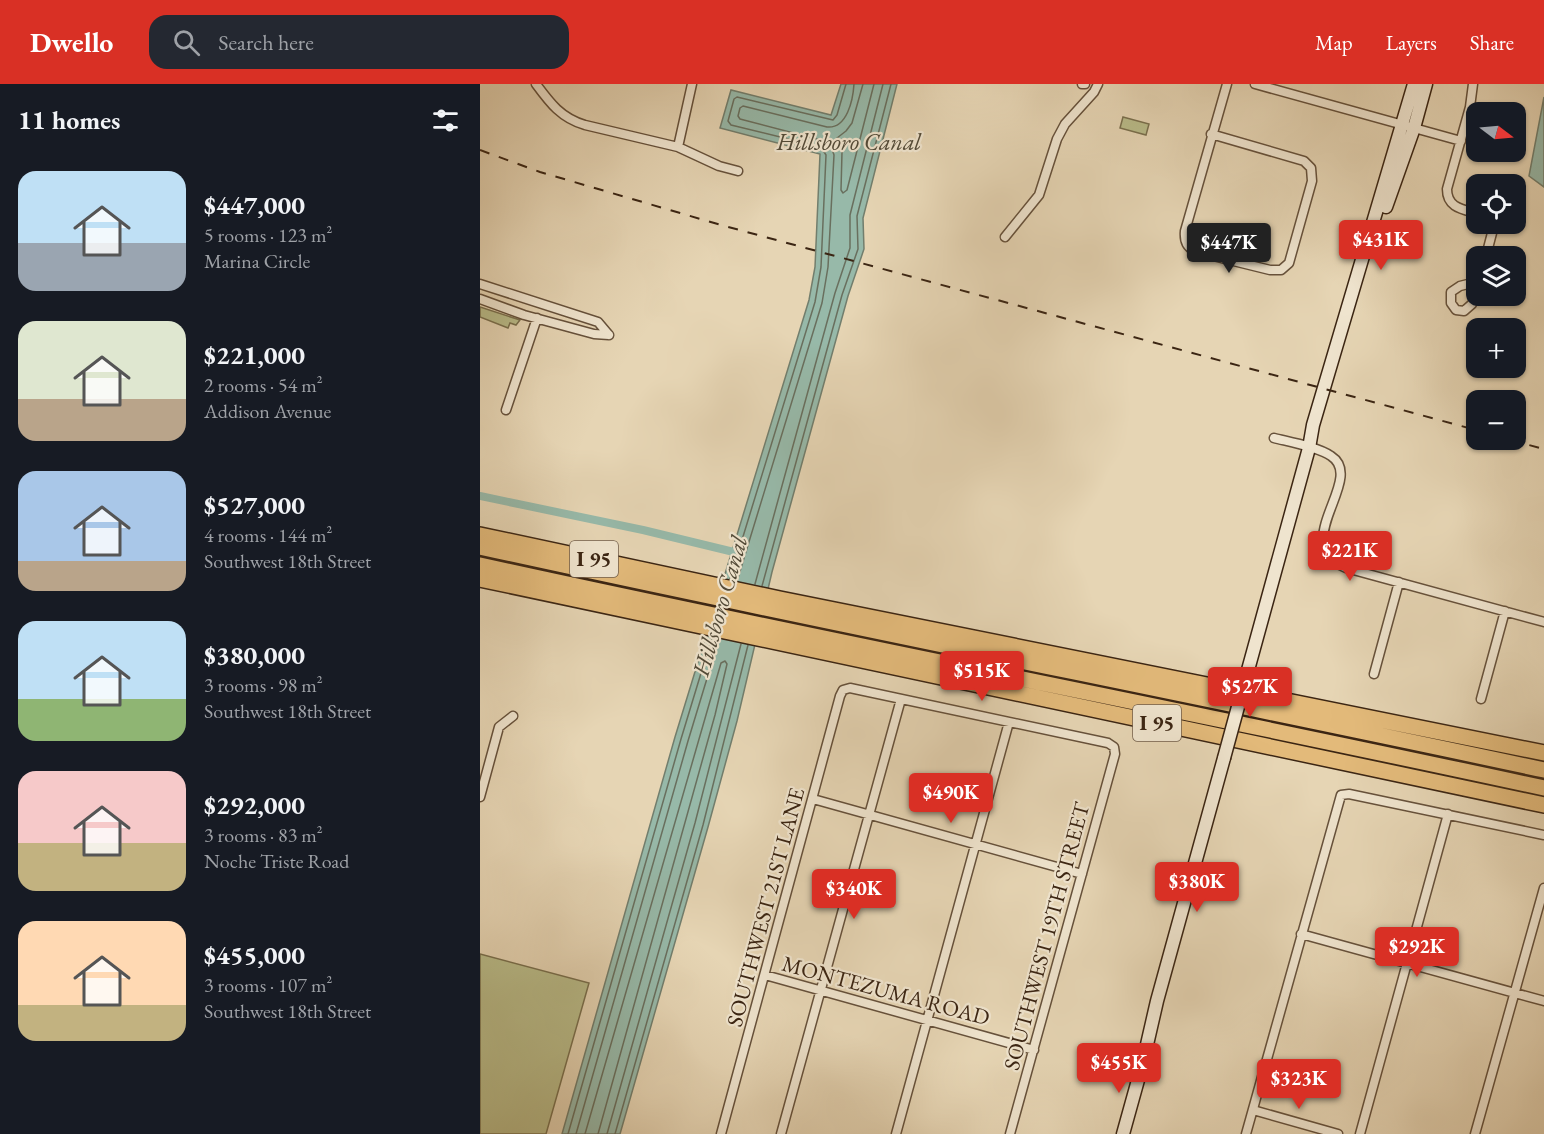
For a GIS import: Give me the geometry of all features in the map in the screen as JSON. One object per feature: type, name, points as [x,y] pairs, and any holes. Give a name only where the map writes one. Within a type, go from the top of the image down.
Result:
[{"type":"highway","name":"I 95","points":[[480,535],[707,590],[779,605],[1544,753]]},
{"type":"highway","points":[[480,547],[707,590]]},
{"type":"highway","points":[[480,565],[699,620]]},
{"type":"highway","name":"I 95","points":[[480,579],[771,635],[1544,805]]},
{"type":"highway","points":[[779,605],[1544,770]]},
{"type":"highway","points":[[771,635],[1225,720],[1544,788]]},
{"type":"main road","points":[[1408,126],[1414,84]]},
{"type":"main road","points":[[1123,1134],[1157,1001],[1309,448],[1319,425],[1408,126],[1426,84]]},
{"type":"main road","points":[[1132,1134],[1143,1062]]},
{"type":"street","points":[[536,84],[554,108],[570,120],[678,147],[719,166],[738,171]]},
{"type":"street","points":[[678,147],[692,84]]},
{"type":"street","points":[[1005,237],[1039,195],[1057,139],[1065,124],[1094,92],[1098,84]]},
{"type":"street","points":[[1212,134],[1304,160],[1311,168],[1312,180],[1289,262],[1281,270],[1270,270],[1197,252],[1185,242],[1185,231],[1212,134],[1227,84]]},
{"type":"street","points":[[1255,84],[1461,141]]},
{"type":"street","points":[[1466,210],[1451,204],[1447,197],[1470,107],[1473,84]]},
{"type":"street","points":[[480,284],[598,321],[609,335],[594,334],[480,299]]},
{"type":"street","points":[[1466,285],[1455,288],[1451,292],[1450,303],[1456,310],[1464,310],[1469,306]]},
{"type":"street","points":[[506,410],[537,318]]},
{"type":"street","points":[[1274,438],[1330,455],[1337,461],[1340,470],[1339,481],[1322,542],[1327,556],[1346,568],[1544,622]]},
{"type":"street","points":[[1374,674],[1399,582]]},
{"type":"street","points":[[1481,699],[1505,611]]},
{"type":"street","name":"SOUTHWEST 21ST LANE","points":[[721,1134],[840,696],[843,690],[850,688],[901,699]]},
{"type":"street","points":[[781,1134],[901,699],[1009,722],[896,1134]]},
{"type":"street","points":[[480,797],[483,771],[499,727],[513,716]]},
{"type":"street","name":"SOUTHWEST 19TH STREET","points":[[1009,722],[1108,743],[1114,747],[1115,754],[1010,1134]]},
{"type":"street","points":[[1246,1134],[1341,795],[1349,794],[1544,835]]},
{"type":"street","points":[[813,799],[1082,874]]},
{"type":"street","points":[[1360,1134],[1448,814]]},
{"type":"street","points":[[1475,1134],[1544,888]]},
{"type":"street","points":[[1301,934],[1544,1001]]},
{"type":"street","name":"MONTEZUMA ROAD","points":[[765,975],[1034,1050]]},
{"type":"street","points":[[1253,1110],[1338,1134]]},
{"type":"green space","points":[[1123,117],[1149,124],[1146,135],[1120,128]]},
{"type":"green space","points":[[480,307],[520,320],[516,325],[510,323],[508,328],[480,317]]},
{"type":"green space","points":[[480,954],[589,983],[546,1134],[480,1134]]},
{"type":"water","name":"Hillsboro Canal","points":[[841,84],[897,84],[863,218],[864,249],[848,296],[772,572],[737,721],[708,827],[620,1134],[562,1134],[675,737],[809,300],[815,267],[820,154],[720,128],[731,90],[831,115]]},
{"type":"water","points":[[1544,97],[1544,187],[1529,176]]},
{"type":"waterway","points":[[480,496],[643,530],[742,554]]},
{"type":"railway","points":[[480,150],[540,172],[721,225],[1466,427]]},
{"type":"railway","points":[[1526,444],[1544,449]]}]
